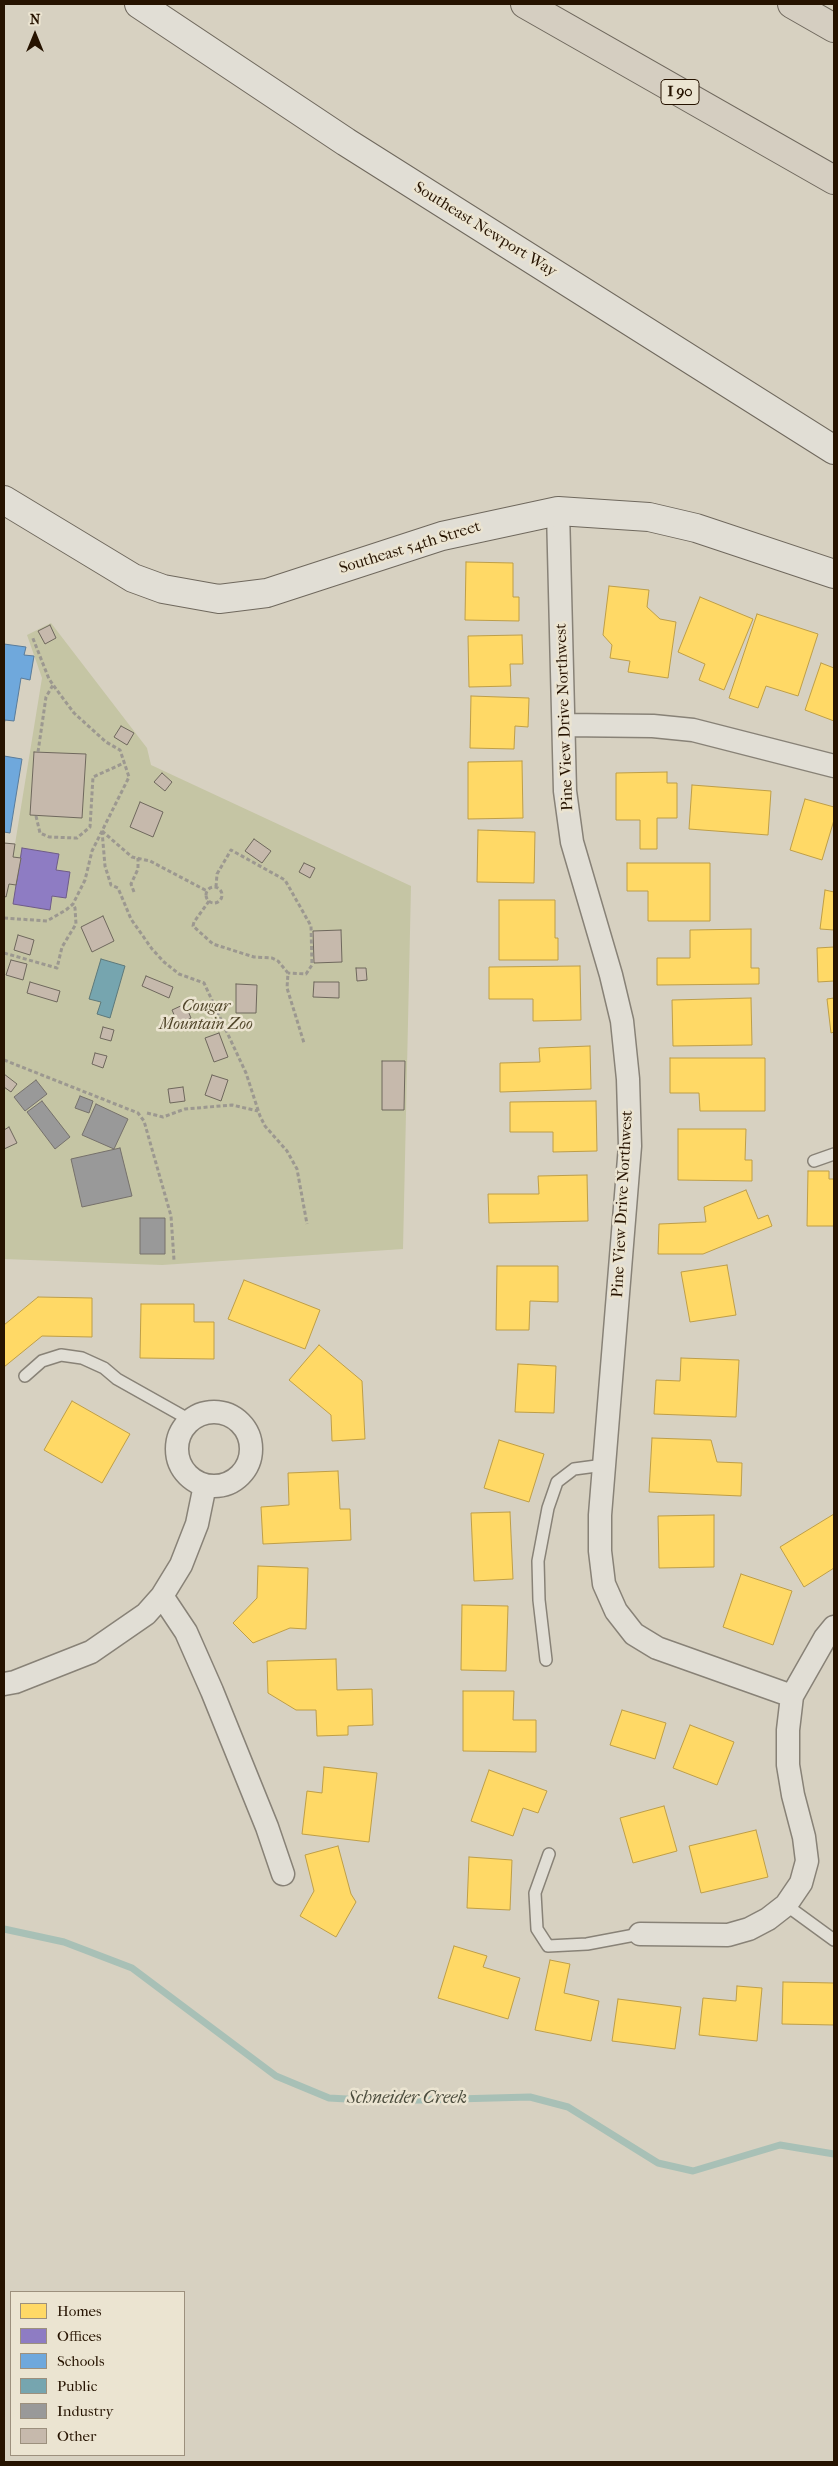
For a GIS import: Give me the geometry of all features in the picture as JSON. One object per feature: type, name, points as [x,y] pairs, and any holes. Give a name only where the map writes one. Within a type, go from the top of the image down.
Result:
[{"type":"highway","name":"I 90","points":[[525,4],[834,180]]},
{"type":"highway","points":[[792,4],[834,28]]},
{"type":"street","name":"Southeast Newport Way","points":[[139,4],[346,142],[834,450]]},
{"type":"street","name":"Southeast 54th Street","points":[[4,500],[133,578],[163,589],[218,599],[268,592],[442,536],[503,521],[558,511],[649,517],[696,528],[834,574]]},
{"type":"street","name":"Pine View Drive Northwest","points":[[558,511],[565,791],[572,842],[611,975],[622,1021],[628,1078],[630,1146],[604,1465],[600,1551],[604,1584],[616,1611],[634,1634],[657,1648],[792,1696]]},
{"type":"street","points":[[564,726],[654,726],[693,730],[834,766]]},
{"type":"street","points":[[211,1412],[223,1413],[234,1417],[246,1430],[252,1446],[251,1458],[246,1469],[238,1477],[217,1486],[206,1485],[195,1481],[186,1473],[180,1463],[178,1440],[190,1420],[200,1414],[211,1412]]},
{"type":"street","points":[[4,1684],[23,1679],[91,1652],[139,1620],[162,1596],[181,1565],[197,1524],[206,1485]]},
{"type":"street","points":[[162,1596],[186,1632],[212,1691],[268,1827],[283,1874]]},
{"type":"street","points":[[640,1934],[728,1935],[749,1929],[768,1920],[786,1905],[801,1883],[807,1861],[804,1837],[793,1795],[788,1764],[788,1730],[792,1696],[825,1638],[834,1628]]},
{"type":"lane","points":[[814,1162],[834,1154]]},
{"type":"lane","points":[[25,1376],[42,1361],[60,1355],[82,1358],[104,1368],[117,1379],[190,1420]]},
{"type":"lane","points":[[546,1660],[538,1561],[548,1508],[556,1482],[574,1469],[604,1465]]},
{"type":"lane","points":[[549,1854],[535,1893],[537,1929],[548,1946],[587,1944],[640,1934]]},
{"type":"lane","points":[[786,1905],[834,1940]]},
{"type":"path","points":[[4,918],[47,921],[73,904],[85,880],[92,851],[129,777],[120,750],[106,742],[74,713],[53,685],[32,636]]},
{"type":"path","points":[[38,752],[46,698],[53,685]]},
{"type":"path","points":[[36,816],[40,833],[49,837],[77,838],[90,827],[93,777],[124,763]]},
{"type":"path","points":[[102,831],[132,856],[150,861],[207,891]]},
{"type":"path","points":[[102,831],[105,866],[111,885],[118,888],[131,919],[152,949],[179,974],[204,984],[246,1073],[258,1111],[266,1126],[287,1151],[297,1169],[307,1224]]},
{"type":"path","points":[[209,901],[193,926],[213,944],[258,958],[272,958],[288,973],[306,974],[312,965],[311,926],[285,880],[231,850],[217,874],[216,887]]},
{"type":"path","points":[[134,892],[131,884],[138,869],[138,858]]},
{"type":"path","points":[[207,891],[216,887]]},
{"type":"path","points":[[207,891],[206,896],[209,901],[215,903],[222,897],[221,891],[216,887]]},
{"type":"path","points":[[4,953],[57,968],[62,948],[76,924],[73,904]]},
{"type":"path","points":[[288,973],[287,988],[304,1042]]},
{"type":"path","points":[[4,1060],[138,1113],[144,1121],[171,1216],[174,1260]]},
{"type":"path","points":[[147,1113],[163,1117],[185,1109],[232,1105],[258,1111]]},
{"type":"green space","name":"Cougar Mountain Zoo","points":[[51,623],[147,748],[151,765],[411,886],[403,1249],[162,1265],[4,1259],[4,843],[15,844],[42,678],[27,635]]},
{"type":"building: Homes","points":[[466,562],[513,563],[513,597],[519,597],[519,621],[465,620]]},
{"type":"building: Homes","points":[[609,586],[649,590],[647,607],[660,619],[676,622],[668,678],[628,672],[630,661],[610,658],[612,645],[603,635]]},
{"type":"building: Homes","points":[[700,597],[753,619],[724,690],[699,680],[705,664],[678,652]]},
{"type":"building: Homes","points":[[757,614],[818,634],[798,696],[766,686],[758,708],[729,698]]},
{"type":"building: Homes","points":[[522,635],[523,664],[510,664],[511,686],[469,687],[468,636]]},
{"type":"building: Homes","points":[[821,663],[834,668],[834,721],[805,710]]},
{"type":"building: Homes","points":[[471,696],[529,698],[528,727],[515,726],[514,749],[470,748]]},
{"type":"building: Homes","points":[[522,761],[523,818],[468,819],[468,762]]},
{"type":"building: Homes","points":[[667,772],[667,783],[677,783],[677,818],[657,818],[657,849],[640,849],[640,820],[616,820],[616,773]]},
{"type":"building: Homes","points":[[692,785],[771,791],[768,835],[689,829]]},
{"type":"building: Homes","points":[[805,799],[834,807],[834,820],[822,860],[790,850]]},
{"type":"building: Homes","points":[[478,830],[535,832],[534,883],[477,882]]},
{"type":"building: Homes","points":[[627,863],[710,863],[710,921],[648,921],[648,891],[627,891]]},
{"type":"building: Homes","points":[[825,890],[834,892],[834,930],[820,929]]},
{"type":"building: Homes","points":[[499,900],[555,900],[555,938],[558,938],[558,960],[499,960]]},
{"type":"building: Homes","points":[[751,929],[751,968],[759,968],[759,984],[657,985],[657,958],[690,958],[690,930]]},
{"type":"building: Homes","points":[[834,947],[834,981],[818,982],[817,948]]},
{"type":"building: Homes","points":[[580,966],[581,1020],[533,1021],[533,999],[489,999],[489,967]]},
{"type":"building: Homes","points":[[751,998],[752,1045],[673,1046],[672,1000]]},
{"type":"building: Homes","points":[[834,998],[834,1032],[831,1033],[827,999]]},
{"type":"building: Homes","points":[[590,1046],[591,1089],[500,1092],[500,1063],[540,1062],[539,1048]]},
{"type":"building: Homes","points":[[670,1058],[765,1058],[765,1111],[700,1111],[699,1093],[670,1093]]},
{"type":"building: Homes","points":[[596,1101],[597,1151],[553,1152],[553,1132],[510,1132],[510,1102]]},
{"type":"building: Homes","points":[[678,1129],[746,1129],[745,1160],[752,1160],[752,1181],[678,1180]]},
{"type":"building: Homes","points":[[808,1171],[829,1171],[829,1179],[834,1179],[834,1226],[807,1226]]},
{"type":"building: Homes","points":[[587,1175],[588,1221],[489,1223],[488,1194],[539,1194],[538,1176]]},
{"type":"building: Homes","points":[[746,1190],[758,1219],[768,1215],[772,1226],[703,1254],[658,1254],[659,1224],[706,1222],[704,1207]]},
{"type":"building: Homes","points":[[727,1265],[736,1315],[690,1322],[681,1272]]},
{"type":"building: Homes","points":[[497,1266],[558,1266],[558,1302],[530,1301],[529,1330],[496,1330]]},
{"type":"building: Homes","points":[[244,1280],[320,1310],[305,1349],[228,1319]]},
{"type":"building: Homes","points":[[38,1297],[92,1298],[92,1337],[42,1336],[4,1367],[4,1325]]},
{"type":"building: Homes","points":[[141,1304],[194,1304],[194,1322],[214,1322],[214,1359],[140,1358]]},
{"type":"building: Homes","points":[[319,1345],[362,1381],[365,1439],[332,1441],[331,1415],[289,1380]]},
{"type":"building: Homes","points":[[681,1358],[739,1360],[736,1417],[654,1414],[656,1380],[680,1381]]},
{"type":"building: Homes","points":[[518,1364],[556,1366],[554,1413],[515,1412]]},
{"type":"building: Homes","points":[[72,1401],[130,1434],[102,1483],[44,1450]]},
{"type":"building: Homes","points":[[652,1438],[711,1440],[717,1462],[742,1463],[741,1496],[649,1492]]},
{"type":"building: Homes","points":[[499,1440],[544,1454],[529,1502],[484,1488]]},
{"type":"building: Homes","points":[[338,1471],[340,1509],[350,1509],[351,1540],[263,1544],[261,1507],[289,1505],[288,1473]]},
{"type":"building: Homes","points":[[510,1512],[513,1579],[474,1581],[471,1513]]},
{"type":"building: Homes","points":[[834,1514],[834,1568],[804,1587],[780,1547]]},
{"type":"building: Homes","points":[[714,1515],[714,1567],[659,1568],[658,1516]]},
{"type":"building: Homes","points":[[258,1566],[308,1568],[306,1629],[290,1628],[253,1643],[233,1623],[257,1598]]},
{"type":"building: Homes","points":[[741,1574],[792,1591],[773,1645],[723,1627]]},
{"type":"building: Homes","points":[[462,1605],[508,1606],[506,1671],[461,1670]]},
{"type":"building: Homes","points":[[336,1659],[337,1690],[372,1689],[373,1725],[348,1726],[348,1735],[317,1736],[316,1710],[296,1710],[268,1693],[267,1661]]},
{"type":"building: Homes","points":[[463,1691],[514,1691],[513,1720],[536,1720],[536,1752],[463,1751]]},
{"type":"building: Homes","points":[[622,1710],[666,1723],[655,1759],[610,1745]]},
{"type":"building: Homes","points":[[690,1725],[734,1742],[717,1785],[673,1768]]},
{"type":"building: Homes","points":[[324,1767],[377,1773],[369,1842],[302,1834],[307,1791],[322,1793]]},
{"type":"building: Homes","points":[[489,1770],[547,1791],[538,1813],[523,1808],[513,1836],[471,1821]]},
{"type":"building: Homes","points":[[664,1806],[677,1851],[633,1863],[620,1818]]},
{"type":"building: Homes","points":[[756,1830],[768,1877],[701,1893],[689,1846]]},
{"type":"building: Homes","points":[[338,1846],[351,1894],[356,1902],[336,1937],[300,1916],[314,1891],[305,1855]]},
{"type":"building: Homes","points":[[469,1857],[512,1860],[510,1910],[467,1908]]},
{"type":"building: Homes","points":[[454,1946],[487,1956],[483,1967],[520,1978],[508,2019],[438,1998]]},
{"type":"building: Homes","points":[[550,1960],[570,1964],[564,1993],[599,2001],[591,2041],[535,2030]]},
{"type":"building: Homes","points":[[783,1982],[834,1983],[834,2025],[782,2024]]},
{"type":"building: Homes","points":[[737,1986],[762,1988],[757,2041],[699,2035],[703,1998],[736,2001]]},
{"type":"building: Homes","points":[[618,1999],[681,2007],[675,2049],[612,2041]]},
{"type":"building: Offices","points":[[22,848],[59,854],[56,870],[70,872],[66,898],[52,896],[50,910],[13,904]]},
{"type":"building: Schools","points":[[4,644],[26,647],[24,655],[34,656],[30,680],[21,678],[14,721],[5,720],[4,725]]},
{"type":"building: Schools","points":[[4,756],[22,759],[10,833],[4,832]]},
{"type":"building: Public","points":[[101,959],[125,966],[110,1018],[97,1014],[101,1002],[89,999]]},
{"type":"building: Industry","points":[[36,1080],[47,1094],[25,1111],[14,1097]]},
{"type":"building: Industry","points":[[80,1096],[93,1101],[89,1113],[75,1108]]},
{"type":"building: Industry","points":[[42,1101],[70,1137],[55,1149],[27,1112]]},
{"type":"building: Industry","points":[[96,1104],[128,1119],[114,1149],[82,1135]]},
{"type":"building: Industry","points":[[120,1148],[132,1196],[82,1207],[71,1159]]},
{"type":"building: Industry","points":[[140,1218],[165,1218],[165,1254],[140,1254]]},
{"type":"building: Other","points":[[50,625],[56,638],[45,644],[38,631]]},
{"type":"building: Other","points":[[121,726],[134,733],[127,745],[114,737]]},
{"type":"building: Other","points":[[34,752],[86,754],[82,818],[30,815]]},
{"type":"building: Other","points":[[162,773],[172,782],[165,791],[154,782]]},
{"type":"building: Other","points":[[140,802],[163,812],[153,837],[130,827]]},
{"type":"building: Other","points":[[254,839],[271,851],[262,863],[245,851]]},
{"type":"building: Other","points":[[4,843],[15,844],[13,857],[21,858],[16,885],[9,884],[6,897],[4,896]]},
{"type":"building: Other","points":[[304,863],[315,868],[310,878],[299,872]]},
{"type":"building: Other","points":[[103,916],[114,941],[92,952],[81,927]]},
{"type":"building: Other","points":[[341,930],[342,962],[314,963],[313,931]]},
{"type":"building: Other","points":[[18,935],[34,940],[30,955],[14,950]]},
{"type":"building: Other","points":[[11,960],[27,964],[23,980],[6,975]]},
{"type":"building: Other","points":[[356,968],[366,968],[367,980],[357,981]]},
{"type":"building: Other","points":[[146,976],[173,987],[169,998],[142,986]]},
{"type":"building: Other","points":[[30,982],[60,991],[57,1002],[27,993]]},
{"type":"building: Other","points":[[314,982],[339,982],[339,998],[313,997]]},
{"type":"building: Other","points":[[236,984],[257,985],[256,1013],[236,1013]]},
{"type":"building: Other","points":[[185,1004],[191,1018],[178,1024],[172,1010]]},
{"type":"building: Other","points":[[103,1027],[114,1030],[111,1041],[100,1038]]},
{"type":"building: Other","points":[[219,1033],[228,1057],[214,1062],[205,1038]]},
{"type":"building: Other","points":[[95,1053],[107,1056],[103,1068],[92,1064]]},
{"type":"building: Other","points":[[382,1061],[405,1061],[404,1110],[382,1110]]},
{"type":"building: Other","points":[[4,1074],[17,1084],[11,1092],[4,1087]]},
{"type":"building: Other","points":[[212,1075],[228,1080],[221,1101],[205,1095]]},
{"type":"building: Other","points":[[183,1087],[185,1101],[170,1103],[168,1089]]},
{"type":"building: Other","points":[[9,1127],[17,1143],[4,1149],[4,1130]]},
{"type":"waterway","name":"Schneider Creek","points":[[4,1929],[64,1942],[132,1968],[276,2076],[329,2098],[382,2101],[530,2097],[568,2107],[658,2163],[693,2171],[780,2145],[834,2154]]}]
